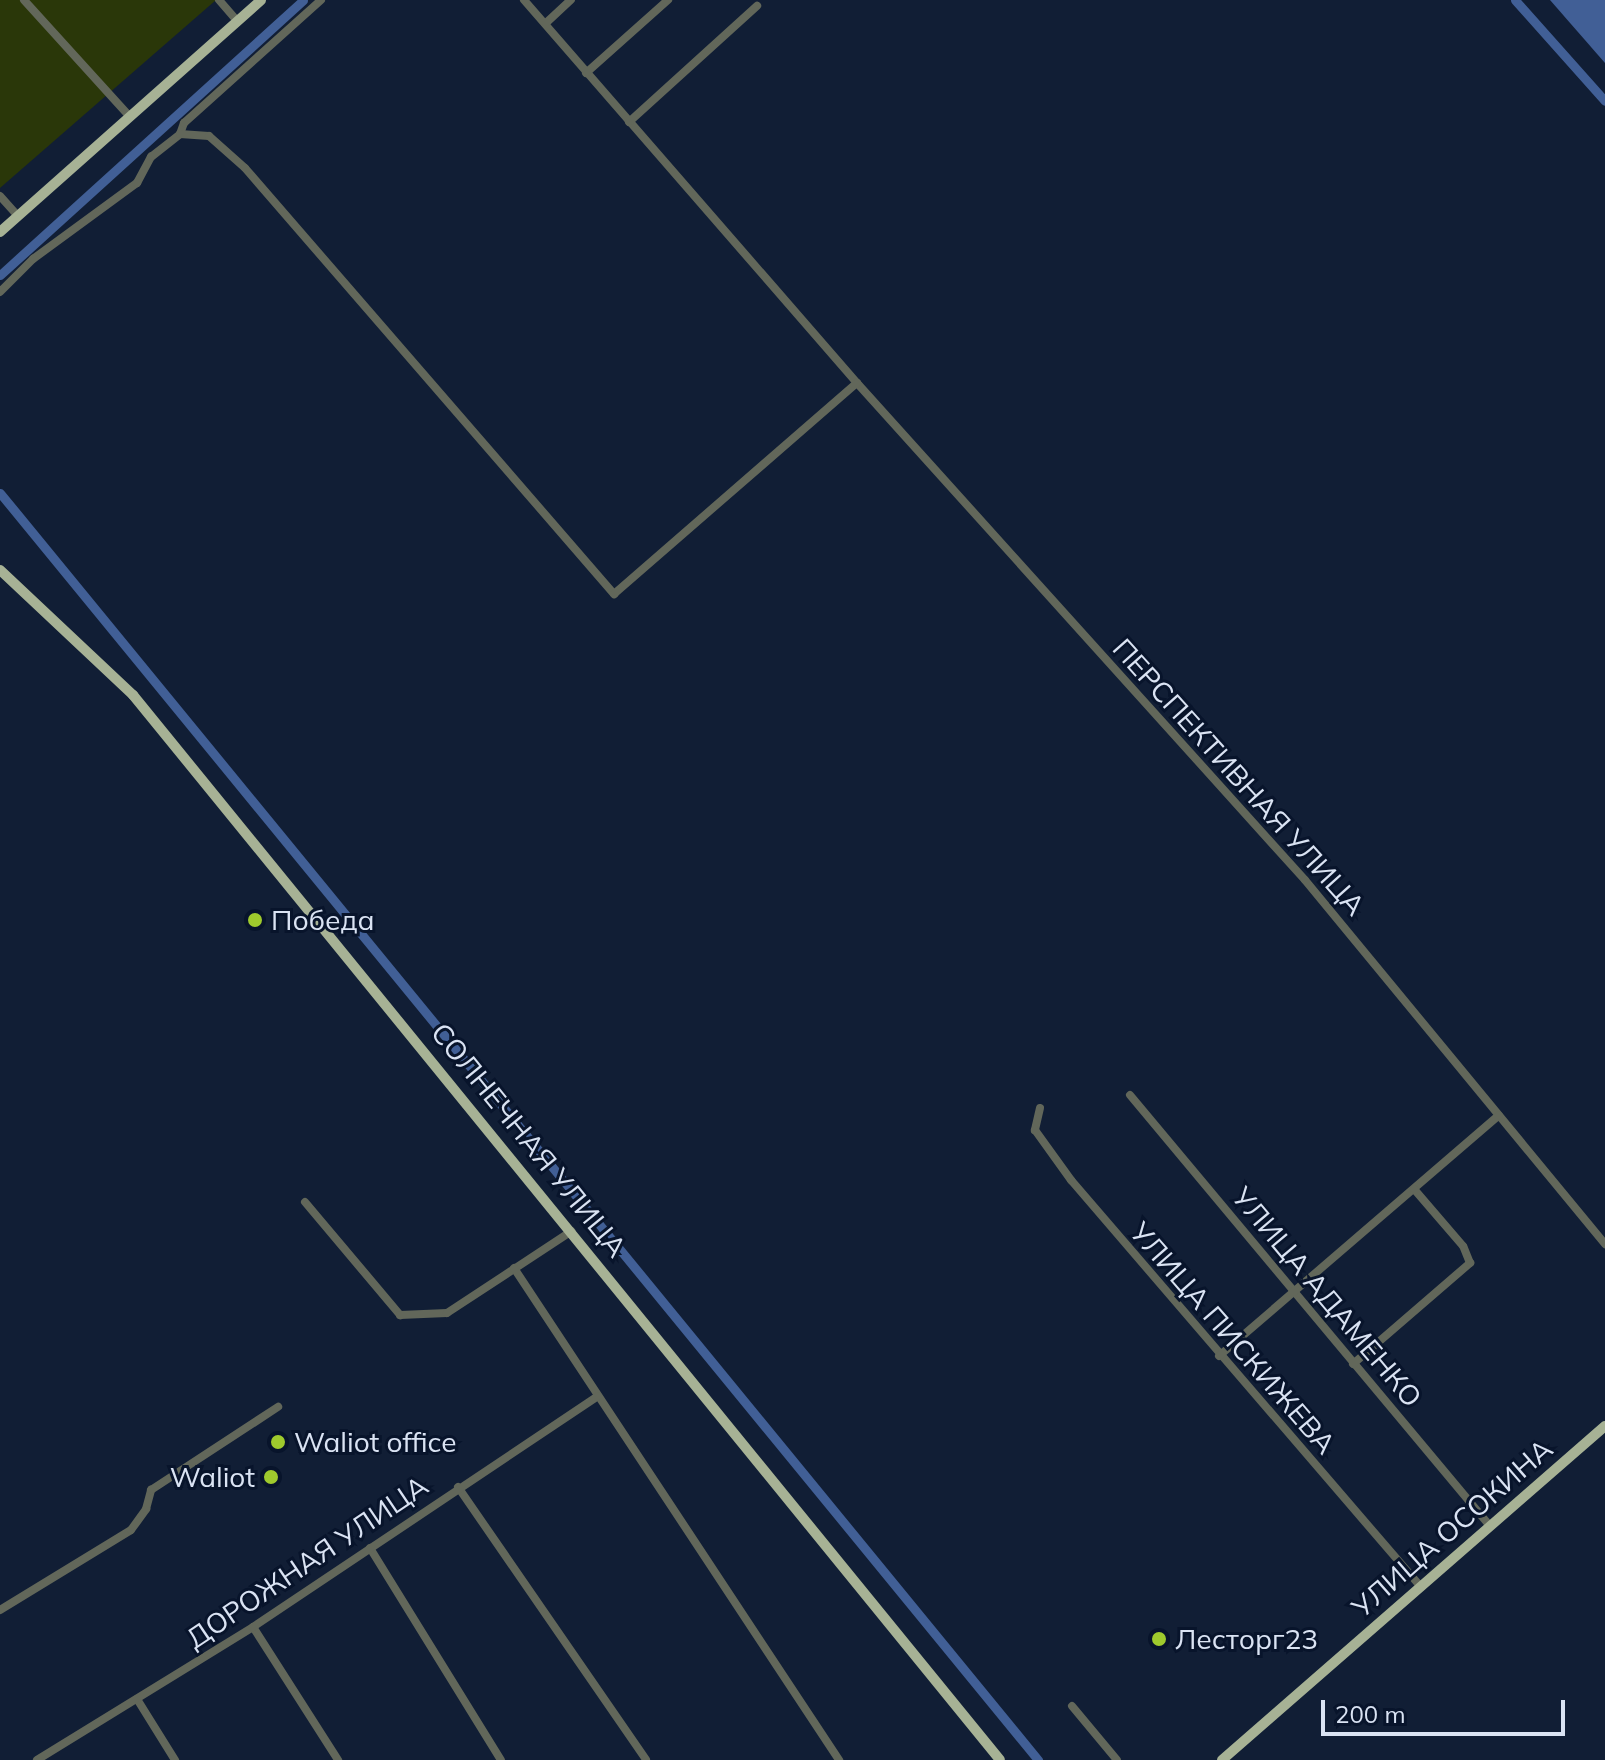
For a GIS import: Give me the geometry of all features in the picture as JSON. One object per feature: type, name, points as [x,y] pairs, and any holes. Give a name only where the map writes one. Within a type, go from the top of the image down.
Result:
[{"type":"main road","points":[[0,232],[261,0]]},
{"type":"main road","name":"СОЛНЕЧНАЯ УЛИЦА","points":[[0,570],[124,685],[573,1230],[1000,1760]]},
{"type":"main road","name":"УЛИЦА ОСОКИНА","points":[[1222,1760],[1605,1426]]},
{"type":"street","points":[[24,0],[130,117]]},
{"type":"street","points":[[219,0],[237,21]]},
{"type":"street","points":[[0,292],[33,259],[137,183],[151,157],[180,134],[184,123],[321,0]]},
{"type":"street","name":"ПЕРСПЕКТИВНАЯ УЛИЦА","points":[[524,0],[857,383],[1305,880],[1605,1244]]},
{"type":"street","points":[[546,23],[571,0]]},
{"type":"street","points":[[586,73],[668,0]]},
{"type":"street","points":[[629,122],[757,6]]},
{"type":"street","points":[[180,134],[209,136],[245,168],[614,594],[857,383]]},
{"type":"street","points":[[0,196],[18,216]]},
{"type":"street","name":"УЛИЦА АДАМЕНКО","points":[[1130,1095],[1490,1526]]},
{"type":"street","name":"УЛИЦА ПИСКИЖЕВА","points":[[1040,1108],[1034,1124],[1038,1135],[1219,1356],[1421,1587]]},
{"type":"street","points":[[1219,1356],[1499,1115]]},
{"type":"street","points":[[1353,1364],[1470,1263],[1463,1246],[1414,1189]]},
{"type":"street","points":[[305,1202],[400,1315],[447,1313],[573,1230]]},
{"type":"street","points":[[514,1268],[839,1760]]},
{"type":"street","name":"ДОРОЖНАЯ УЛИЦА","points":[[37,1760],[253,1627],[598,1396]]},
{"type":"street","points":[[0,1610],[131,1530],[146,1509],[151,1490],[278,1407]]},
{"type":"street","points":[[458,1487],[646,1760]]},
{"type":"street","points":[[370,1548],[501,1760]]},
{"type":"street","points":[[253,1627],[338,1760]]},
{"type":"street","points":[[137,1699],[175,1760]]},
{"type":"street","points":[[1072,1706],[1117,1760]]},
{"type":"green space","points":[[0,0],[216,0],[0,188]]},
{"type":"water","points":[[1550,0],[1605,0],[1605,63]]},
{"type":"waterway","points":[[0,275],[303,0]]},
{"type":"waterway","points":[[1515,0],[1605,101]]},
{"type":"waterway","points":[[0,493],[1038,1760]]},
{"type":"place","name":"Победа","points":[[255,920]]},
{"type":"place","name":"Waliot office","points":[[278,1442]]},
{"type":"place","name":"Waliot","points":[[271,1477]]},
{"type":"place","name":"Лесторг23","points":[[1159,1639]]}]
